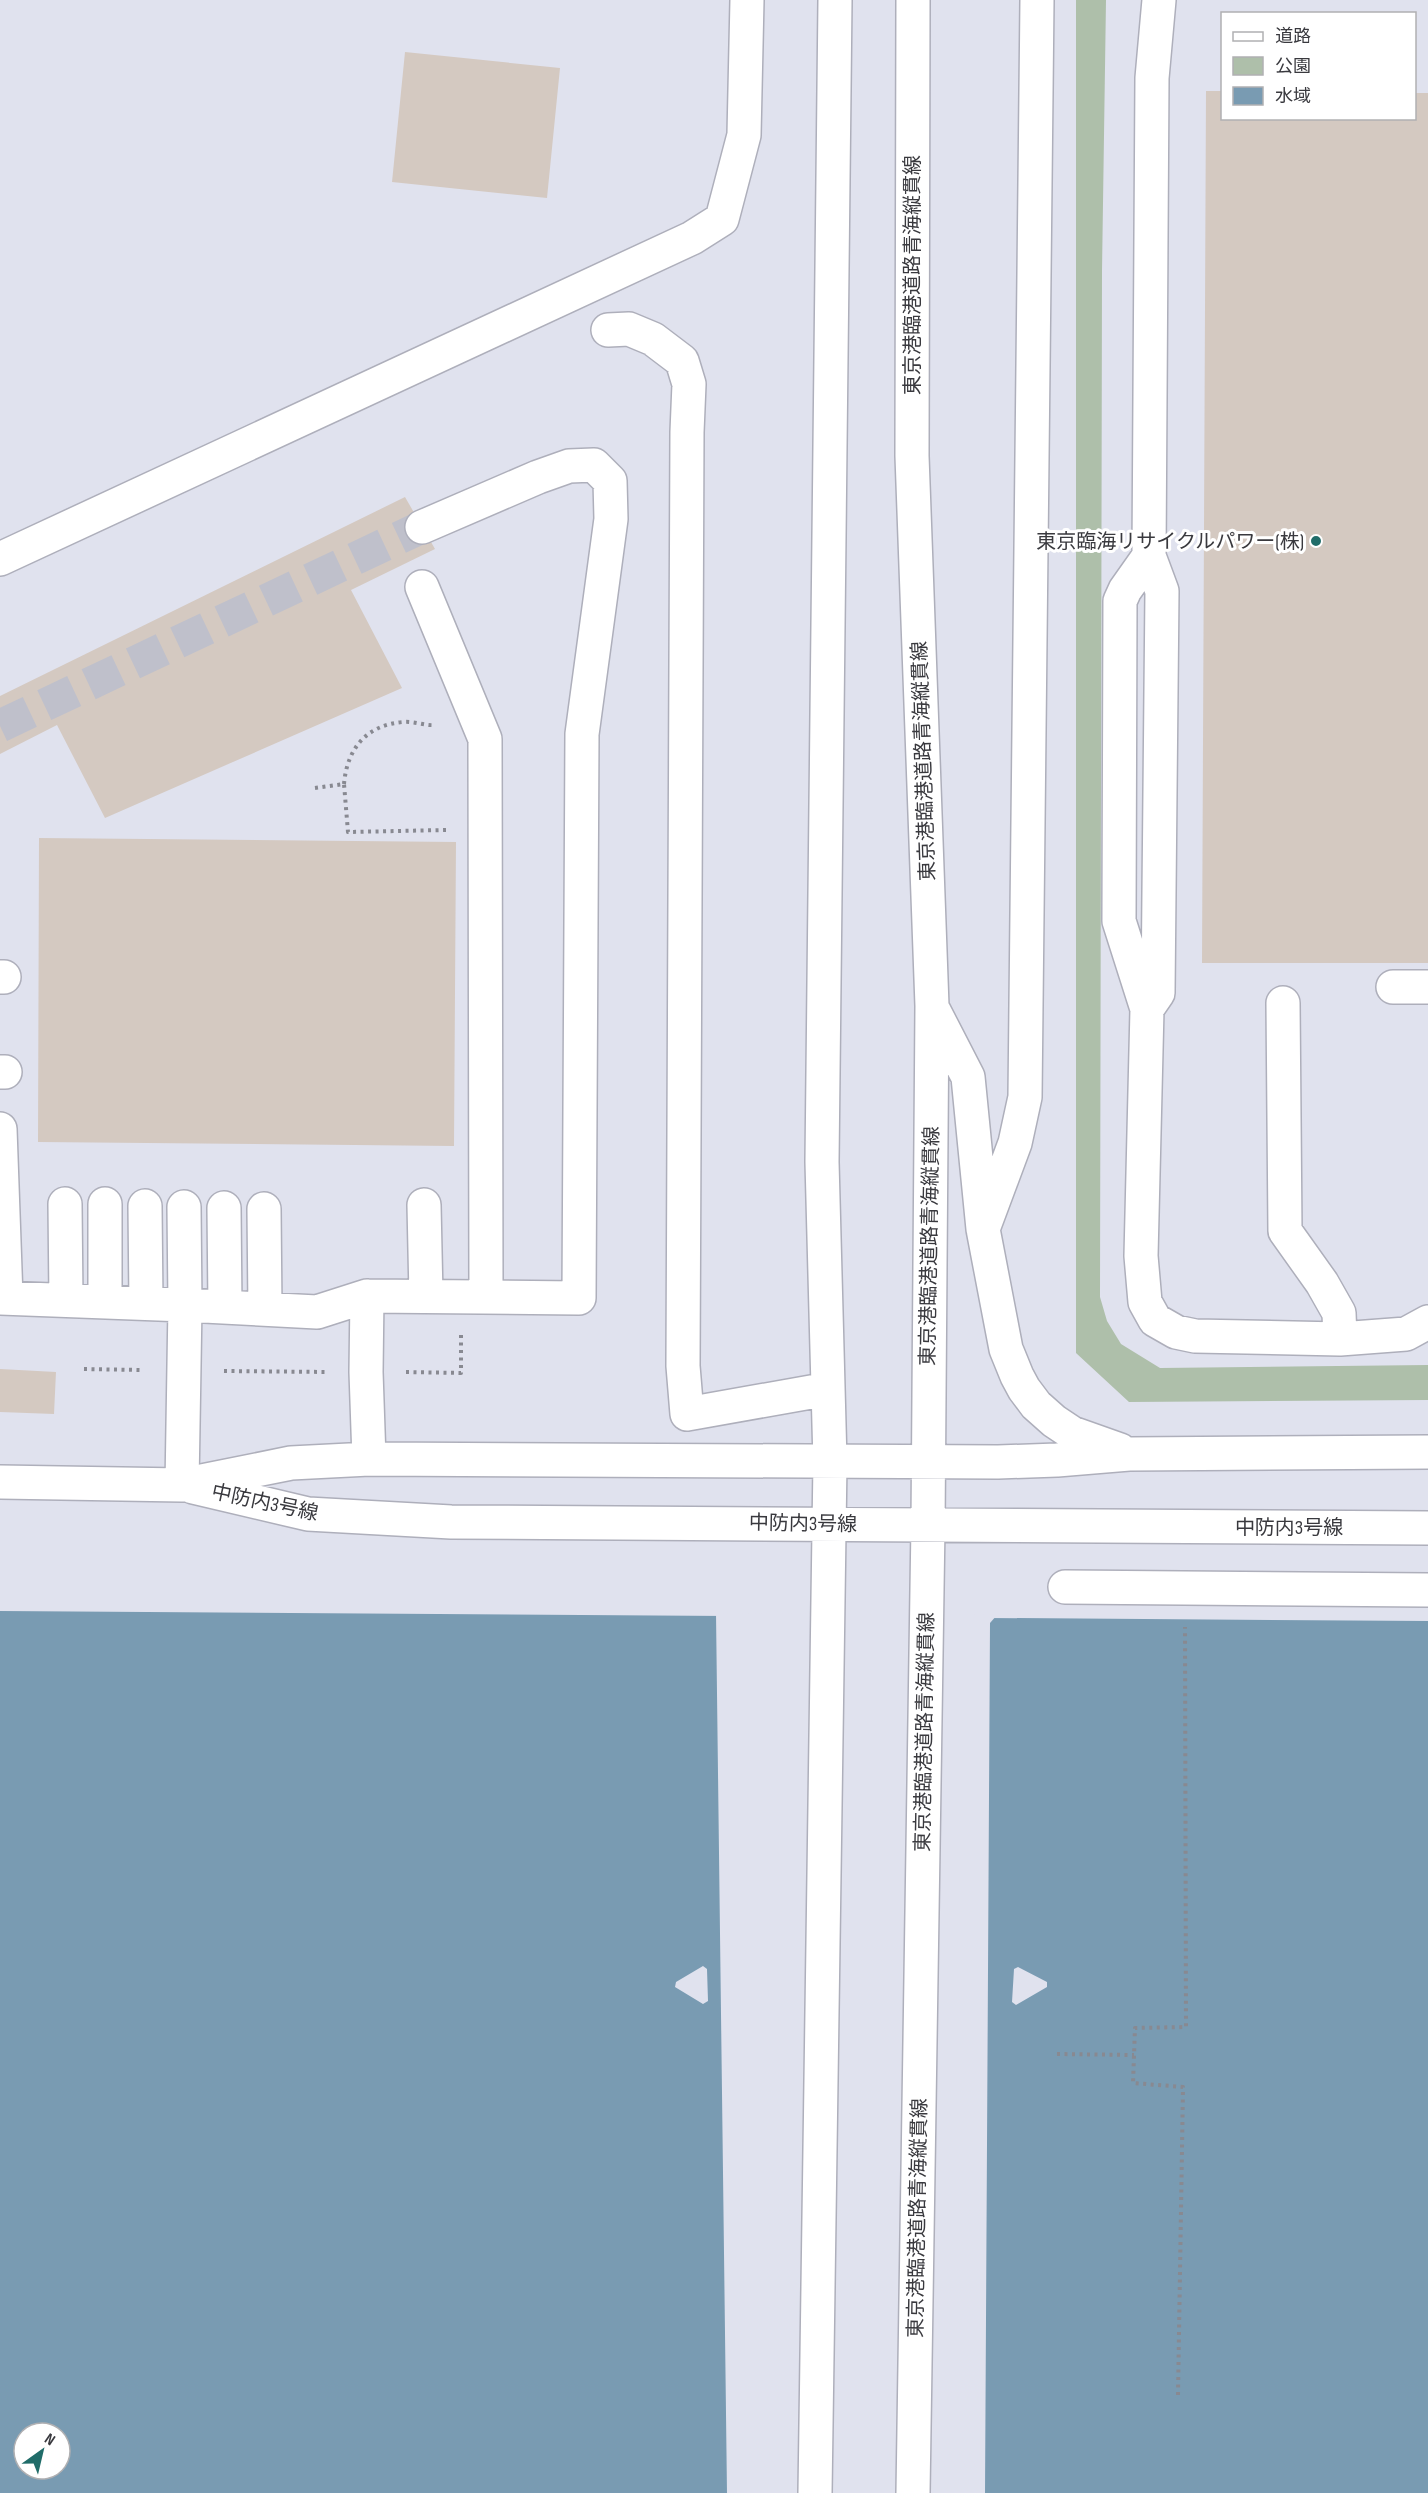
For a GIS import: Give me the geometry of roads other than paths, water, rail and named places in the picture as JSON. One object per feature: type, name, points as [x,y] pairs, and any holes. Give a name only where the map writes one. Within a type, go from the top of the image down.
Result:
[{"type":"street","points":[[0,559],[692,238],[722,219],[744,135],[747,0]]},
{"type":"street","points":[[815,2493],[830,1461],[822,1162],[835,0]]},
{"type":"street","name":"東京港臨港道路青海縦貫線","points":[[912,2493],[928,1525],[932,1006],[912,456],[913,0]]},
{"type":"street","points":[[983,1229],[1015,1143],[1025,1097],[1037,0]]},
{"type":"street","points":[[1159,0],[1152,78],[1149,556],[1162,591],[1158,993],[1147,1009],[1142,1256],[1145,1302],[1155,1320],[1176,1332],[1196,1336],[1340,1339],[1406,1334],[1428,1322]]},
{"type":"street","points":[[608,330],[629,329],[653,339],[682,361],[689,384],[683,1366],[687,1414],[828,1389]]},
{"type":"street","points":[[0,1129],[3,1298],[317,1312],[367,1296],[579,1299],[582,734],[611,519],[610,481],[594,465],[569,466],[422,527]]},
{"type":"street","points":[[422,586],[485,739],[486,1297]]},
{"type":"street","points":[[1393,987],[1428,987]]},
{"type":"street","points":[[1283,1003],[1285,1231],[1340,1313],[1340,1339]]},
{"type":"street","points":[[932,1006],[968,1077],[983,1229],[1006,1349],[1024,1389],[1045,1413],[1072,1433],[1130,1454]]},
{"type":"street","points":[[65,1204],[66,1300]]},
{"type":"street","points":[[105,1204],[105,1301]]},
{"type":"street","points":[[424,1205],[426,1296]]},
{"type":"street","points":[[145,1206],[146,1304]]},
{"type":"street","points":[[182,1485],[184,1207]]},
{"type":"street","points":[[224,1208],[225,1307]]},
{"type":"street","points":[[264,1209],[265,1309]]},
{"type":"street","points":[[367,1296],[366,1372],[369,1459]]},
{"type":"street","name":"中防内3号線","points":[[182,1485],[291,1463],[369,1459],[927,1461],[1045,1460],[1130,1454],[1428,1452]]},
{"type":"street","name":"中防内3号線","points":[[0,1482],[182,1485],[308,1514],[451,1522],[829,1522],[928,1525],[1428,1528]]},
{"type":"street","points":[[1065,1587],[1428,1590]]},
{"type":"water","points":[[0,1611],[1428,1621],[1428,2493],[0,2493]],"holes":[[[703,1966],[707,1969],[708,2001],[703,2004],[675,1987],[676,1982]],[[1018,1967],[1047,1982],[1047,1987],[1016,2005],[1012,2002],[1014,1969]]]},
{"type":"tunnel","points":[[0,726],[422,527]]},
{"type":"place","name":"東京臨海リサイクルパワー(株)","points":[[1316,541]]}]
